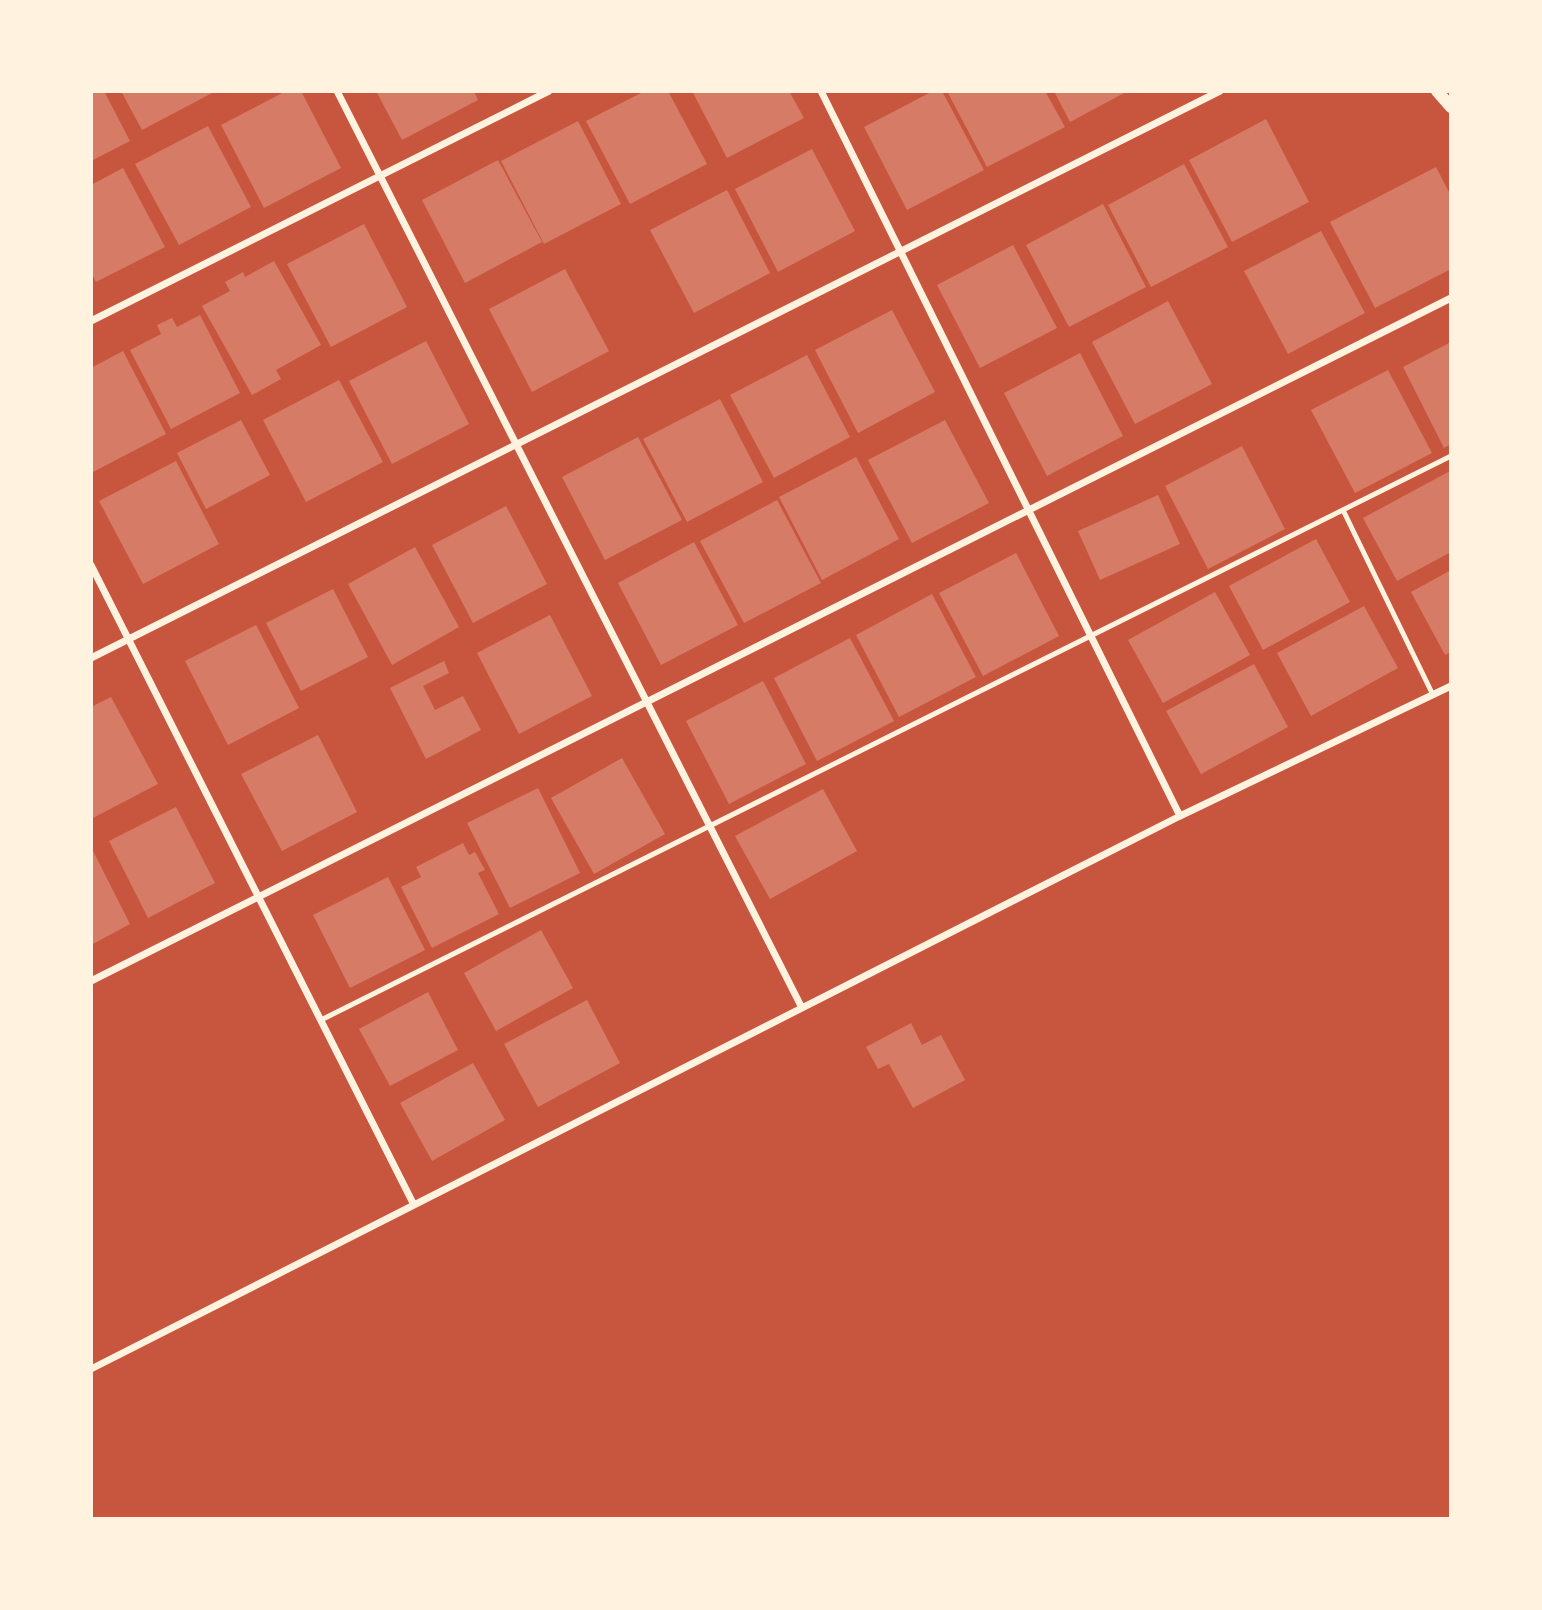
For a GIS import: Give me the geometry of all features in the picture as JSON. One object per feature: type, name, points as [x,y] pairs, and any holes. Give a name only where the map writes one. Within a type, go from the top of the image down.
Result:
[{"type":"street","points":[[337,91],[802,1008]]},
{"type":"street","points":[[91,321],[549,91]]},
{"type":"street","points":[[821,91],[1180,816]]},
{"type":"street","points":[[91,659],[1220,91]]},
{"type":"street","points":[[1437,91],[1451,107]]},
{"type":"street","points":[[91,981],[1451,298]]},
{"type":"street","points":[[91,565],[414,1205]]},
{"type":"street","points":[[91,1369],[1180,816],[1451,686]]},
{"type":"lane","points":[[321,1020],[1451,456]]},
{"type":"lane","points":[[1343,510],[1433,695]]},
{"type":"building","points":[[91,91],[104,91],[130,141],[91,161]]},
{"type":"building","points":[[121,91],[216,91],[142,130]]},
{"type":"building","points":[[286,91],[301,91],[341,168],[264,208],[221,125]]},
{"type":"building","points":[[376,91],[474,91],[478,100],[402,140]]},
{"type":"building","points":[[645,91],[668,91],[707,164],[630,204],[586,121]]},
{"type":"building","points":[[692,91],[789,91],[804,118],[727,158]]},
{"type":"building","points":[[933,91],[942,91],[984,170],[907,210],[864,127]]},
{"type":"building","points":[[947,91],[1045,91],[1065,127],[987,167]]},
{"type":"building","points":[[1054,91],[1128,91],[1070,122]]},
{"type":"building","points":[[1266,119],[1309,202],[1232,242],[1189,160]]},
{"type":"building","points":[[578,121],[621,204],[544,244],[501,161]]},
{"type":"building","points":[[208,126],[251,207],[179,245],[135,164]]},
{"type":"building","points":[[812,149],[855,231],[778,272],[735,189]]},
{"type":"building","points":[[498,160],[542,242],[465,283],[422,200]]},
{"type":"building","points":[[1184,164],[1228,247],[1151,287],[1108,205]]},
{"type":"building","points":[[1436,167],[1451,196],[1451,269],[1375,308],[1330,222]]},
{"type":"building","points":[[123,168],[165,247],[96,282],[91,272],[91,185]]},
{"type":"building","points":[[727,190],[770,273],[694,313],[650,230]]},
{"type":"building","points":[[1103,204],[1146,287],[1069,327],[1026,245]]},
{"type":"building","points":[[364,224],[407,307],[331,347],[287,264]]},
{"type":"building","points":[[1321,231],[1365,313],[1288,354],[1244,271]]},
{"type":"building","points":[[1013,245],[1057,328],[980,368],[937,285]]},
{"type":"building","points":[[274,261],[321,345],[276,370],[281,379],[252,395],[202,306],[230,291],[225,282],[243,272],[245,277]]},
{"type":"building","points":[[565,269],[609,351],[532,392],[489,309]]},
{"type":"building","points":[[1168,301],[1212,384],[1135,424],[1092,342]]},
{"type":"building","points":[[892,310],[935,392],[858,433],[815,350]]},
{"type":"building","points":[[200,315],[240,393],[171,429],[130,350],[161,334],[157,325],[172,318],[177,327]]},
{"type":"building","points":[[426,341],[469,424],[392,464],[349,381]]},
{"type":"building","points":[[1451,342],[1451,444],[1444,448],[1403,367]]},
{"type":"building","points":[[123,351],[166,434],[91,473],[91,368]]},
{"type":"building","points":[[1080,353],[1123,436],[1047,476],[1004,393]]},
{"type":"building","points":[[807,355],[850,437],[774,478],[730,395]]},
{"type":"building","points":[[1388,370],[1432,453],[1355,493],[1311,410]]},
{"type":"building","points":[[339,380],[383,462],[306,502],[263,420]]},
{"type":"building","points":[[720,399],[763,482],[687,522],[643,439]]},
{"type":"building","points":[[241,420],[270,475],[206,509],[177,453]]},
{"type":"building","points":[[945,420],[989,503],[912,543],[868,460]]},
{"type":"building","points":[[638,437],[682,520],[605,560],[562,477]]},
{"type":"building","points":[[1242,446],[1285,529],[1208,569],[1165,486]]},
{"type":"building","points":[[856,457],[899,539],[822,580],[779,497]]},
{"type":"building","points":[[176,461],[219,544],[143,584],[99,501]]},
{"type":"building","points":[[1450,471],[1451,552],[1397,581],[1363,518]]},
{"type":"building","points":[[1158,495],[1180,544],[1100,580],[1078,531]]},
{"type":"building","points":[[777,500],[821,583],[744,623],[700,541]]},
{"type":"building","points":[[506,506],[547,584],[473,623],[432,545]]},
{"type":"building","points":[[1316,539],[1350,602],[1263,650],[1229,586]]},
{"type":"building","points":[[694,542],[738,625],[661,665],[618,583]]},
{"type":"building","points":[[415,547],[459,627],[392,665],[348,584]]},
{"type":"building","points":[[1016,553],[1059,636],[983,676],[939,593]]},
{"type":"building","points":[[1451,570],[1451,652],[1445,655],[1411,592]]},
{"type":"building","points":[[333,589],[368,657],[301,691],[266,623]]},
{"type":"building","points":[[1215,592],[1250,655],[1163,703],[1128,640]]},
{"type":"building","points":[[932,594],[976,677],[899,717],[856,635]]},
{"type":"building","points":[[1364,606],[1398,668],[1311,716],[1277,653]]},
{"type":"building","points":[[550,615],[592,696],[519,734],[477,653]]},
{"type":"building","points":[[256,625],[299,708],[228,745],[185,661]]},
{"type":"building","points":[[850,638],[894,721],[817,761],[774,678]]},
{"type":"building","points":[[444,661],[449,673],[423,686],[435,710],[463,696],[481,730],[426,759],[390,688]]},
{"type":"building","points":[[1254,664],[1288,727],[1201,774],[1166,711]]},
{"type":"building","points":[[763,681],[806,764],[729,804],[686,721]]},
{"type":"building","points":[[111,697],[158,784],[91,819],[91,707]]},
{"type":"building","points":[[318,735],[357,812],[282,851],[241,774]]},
{"type":"building","points":[[622,758],[665,834],[594,874],[551,798]]},
{"type":"building","points":[[538,788],[580,873],[510,908],[467,823]]},
{"type":"building","points":[[823,789],[857,851],[770,899],[735,836]]},
{"type":"building","points":[[176,807],[215,883],[148,918],[109,841]]},
{"type":"building","points":[[463,843],[469,855],[475,852],[485,870],[478,873],[499,914],[432,948],[401,887],[421,877],[416,867]]},
{"type":"building","points":[[91,847],[130,924],[91,945]]},
{"type":"building","points":[[388,877],[425,950],[350,988],[313,915]]},
{"type":"building","points":[[541,930],[573,988],[496,1031],[464,973]]},
{"type":"building","points":[[428,992],[458,1050],[390,1086],[359,1029]]},
{"type":"building","points":[[587,1000],[620,1063],[538,1107],[504,1044]]},
{"type":"building","points":[[911,1023],[922,1045],[941,1035],[965,1080],[913,1108],[889,1064],[878,1069],[866,1047]]},
{"type":"building","points":[[473,1063],[505,1120],[432,1161],[400,1103]]}]
